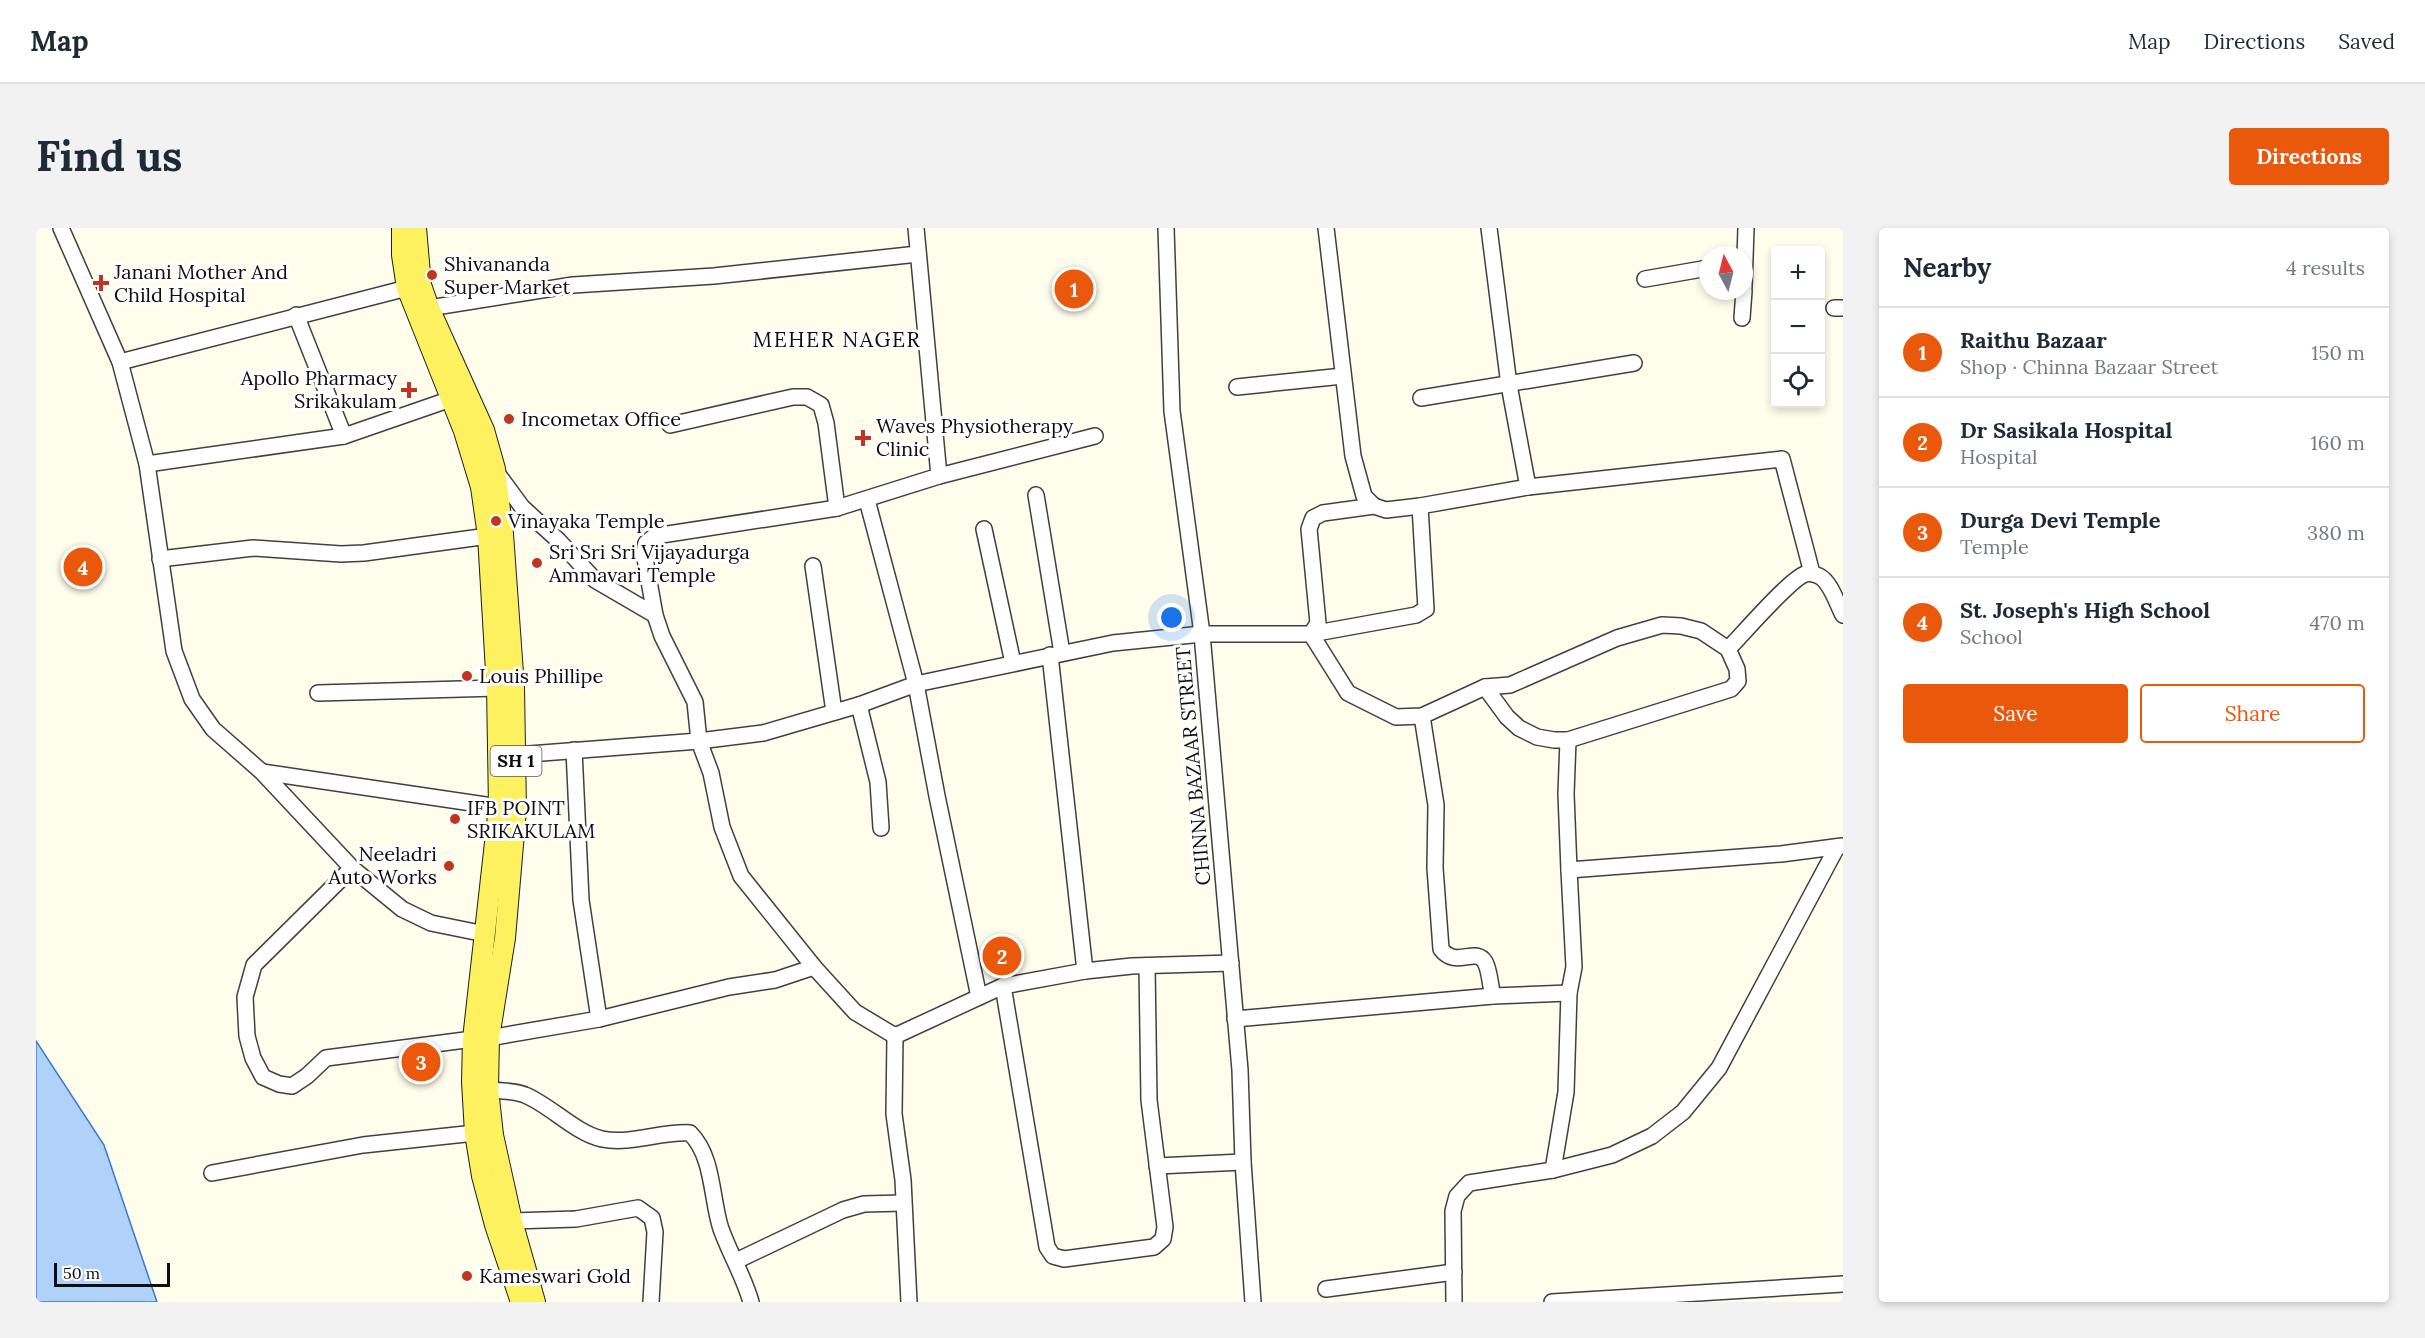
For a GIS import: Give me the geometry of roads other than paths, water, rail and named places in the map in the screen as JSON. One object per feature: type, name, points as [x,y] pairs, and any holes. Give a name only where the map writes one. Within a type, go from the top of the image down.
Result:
[{"type":"main road","name":"SH 1","points":[[402,228],[402,255],[407,288],[465,431],[485,468],[482,487],[488,536],[497,688],[499,807],[485,933],[481,1038],[493,1135],[512,1221],[534,1302]]},
{"type":"main road","name":"SH 1","points":[[416,228],[421,285],[429,308],[481,421],[485,468],[503,534],[514,687],[516,810],[505,938],[472,1082],[475,1133],[482,1176],[495,1225],[521,1302]]},
{"type":"street","points":[[61,228],[120,362],[147,464],[174,651],[192,699],[213,729],[262,772],[352,868],[402,909],[431,923],[485,933]]},
{"type":"street","points":[[916,228],[939,476]]},
{"type":"street","name":"CHINNA BAZAAR STREET","points":[[1166,228],[1172,411],[1202,634],[1240,1070],[1243,1162],[1253,1301]]},
{"type":"street","points":[[1326,228],[1353,456],[1364,496],[1374,506]]},
{"type":"street","points":[[1489,228],[1509,385],[1528,487]]},
{"type":"street","points":[[1745,246],[1746,228]]},
{"type":"street","points":[[429,308],[573,285],[714,276],[918,254]]},
{"type":"street","points":[[1644,279],[1699,270]]},
{"type":"street","points":[[120,362],[407,288]]},
{"type":"street","points":[[1742,318],[1743,300]]},
{"type":"street","points":[[296,315],[344,436]]},
{"type":"street","points":[[1421,398],[1634,363]]},
{"type":"street","points":[[1237,387],[1343,376]]},
{"type":"street","points":[[670,425],[793,397],[807,397],[821,405],[826,423],[837,507]]},
{"type":"street","points":[[147,464],[344,436],[452,399]]},
{"type":"street","points":[[895,1036],[855,1012],[814,967],[741,876],[722,827],[711,773],[699,741],[695,702],[662,636],[655,615],[644,553],[646,543],[655,536],[837,507],[867,500],[939,476],[1095,436]]},
{"type":"street","points":[[1311,634],[1318,623],[1309,529],[1313,518],[1323,513],[1374,506],[1386,510],[1420,506],[1528,487],[1782,459],[1812,573]]},
{"type":"street","points":[[485,468],[595,580],[655,615]]},
{"type":"street","points":[[1035,495],[1056,654],[1085,971]]},
{"type":"street","points":[[867,500],[916,684],[979,997]]},
{"type":"street","points":[[516,755],[699,741],[763,733],[859,705],[916,684],[1113,643],[1202,634],[1311,634],[1416,615],[1426,609],[1420,506]]},
{"type":"street","points":[[984,530],[1013,663]]},
{"type":"street","points":[[160,559],[253,548],[341,554],[364,553],[488,536]]},
{"type":"street","points":[[813,566],[834,712]]},
{"type":"street","points":[[1728,649],[1773,602],[1803,575],[1812,573],[1820,576],[1828,586],[1843,615]]},
{"type":"street","points":[[1311,634],[1348,693],[1396,717],[1422,716],[1485,687],[1510,685],[1617,638],[1662,626],[1682,626],[1701,631],[1728,649],[1737,669],[1738,681],[1731,689],[1568,740],[1537,737],[1519,728],[1507,717],[1485,687]]},
{"type":"street","points":[[318,693],[497,688]]},
{"type":"street","points":[[859,705],[878,782],[881,828]]},
{"type":"street","points":[[1422,716],[1436,806],[1435,868],[1441,949],[1447,956],[1454,959],[1473,956],[1481,958],[1486,964],[1493,996]]},
{"type":"street","points":[[1552,1170],[1566,1092],[1569,993],[1574,967],[1566,794],[1568,740]]},
{"type":"street","points":[[574,750],[581,900],[599,1019]]},
{"type":"street","points":[[262,772],[499,807]]},
{"type":"street","points":[[1569,870],[1781,854],[1840,846]]},
{"type":"street","points":[[1454,1302],[1453,1211],[1457,1196],[1469,1183],[1552,1170],[1612,1155],[1652,1136],[1683,1112],[1719,1068],[1840,846]]},
{"type":"street","points":[[352,868],[254,965],[245,998],[247,1036],[253,1058],[263,1077],[279,1084],[292,1086],[307,1076],[326,1058],[481,1038],[599,1019],[729,987],[776,980],[814,967]]},
{"type":"street","points":[[895,1036],[1003,986],[1085,971],[1231,963]]},
{"type":"street","points":[[1003,986],[1047,1247],[1053,1256],[1064,1259],[1154,1247],[1163,1239],[1166,1227],[1149,1100],[1147,966]]},
{"type":"street","points":[[1235,1019],[1493,996],[1569,993]]},
{"type":"street","points":[[895,1036],[894,1114],[903,1203],[909,1302]]},
{"type":"street","points":[[488,1089],[523,1094],[586,1132],[601,1138],[620,1140],[657,1137],[676,1132],[690,1133],[698,1141],[709,1175],[721,1227],[751,1302]]},
{"type":"street","points":[[212,1173],[363,1145],[475,1133]]},
{"type":"street","points":[[1157,1166],[1243,1162]]},
{"type":"street","points":[[736,1261],[843,1210],[864,1204],[903,1203]]},
{"type":"street","points":[[512,1221],[576,1219],[638,1208],[652,1218],[655,1232],[651,1302]]},
{"type":"street","points":[[1326,1289],[1454,1272]]},
{"type":"street","points":[[1552,1302],[1843,1284]]},
{"type":"street","points":[[1237,1302],[1253,1301]]},
{"type":"water","points":[[36,1041],[104,1145],[157,1302],[36,1302]]},
{"type":"place","name":"Shivananda Super Market","points":[[432,275]]},
{"type":"place","name":"Janani Mother And Child Hospital","points":[[101,283]]},
{"type":"place","name":"Raithu Bazaar","points":[[1074,289]]},
{"type":"place","name":"Apollo Pharmacy Srikakulam","points":[[409,390]]},
{"type":"place","name":"Incometax Office","points":[[509,419]]},
{"type":"place","name":"Waves Physiotherapy Clinic","points":[[863,438]]},
{"type":"place","name":"Vinayaka Temple","points":[[496,521]]},
{"type":"place","name":"Sri Sri Sri Vijayadurga Ammavari Temple","points":[[537,563]]},
{"type":"place","name":"St. Joseph's High School","points":[[83,567]]},
{"type":"place","name":"Louis Phillipe","points":[[467,676]]},
{"type":"place","name":"IFB POINT SRIKAKULAM","points":[[455,819]]},
{"type":"place","name":"Neeladri Auto Works","points":[[449,866]]},
{"type":"place","name":"Dr Sasikala Hospital","points":[[1002,956]]},
{"type":"place","name":"Durga Devi Temple","points":[[421,1062]]},
{"type":"place","name":"Kameswari Gold","points":[[467,1276]]},
{"type":"district","name":"MEHER NAGER","points":[[837,340]]}]
